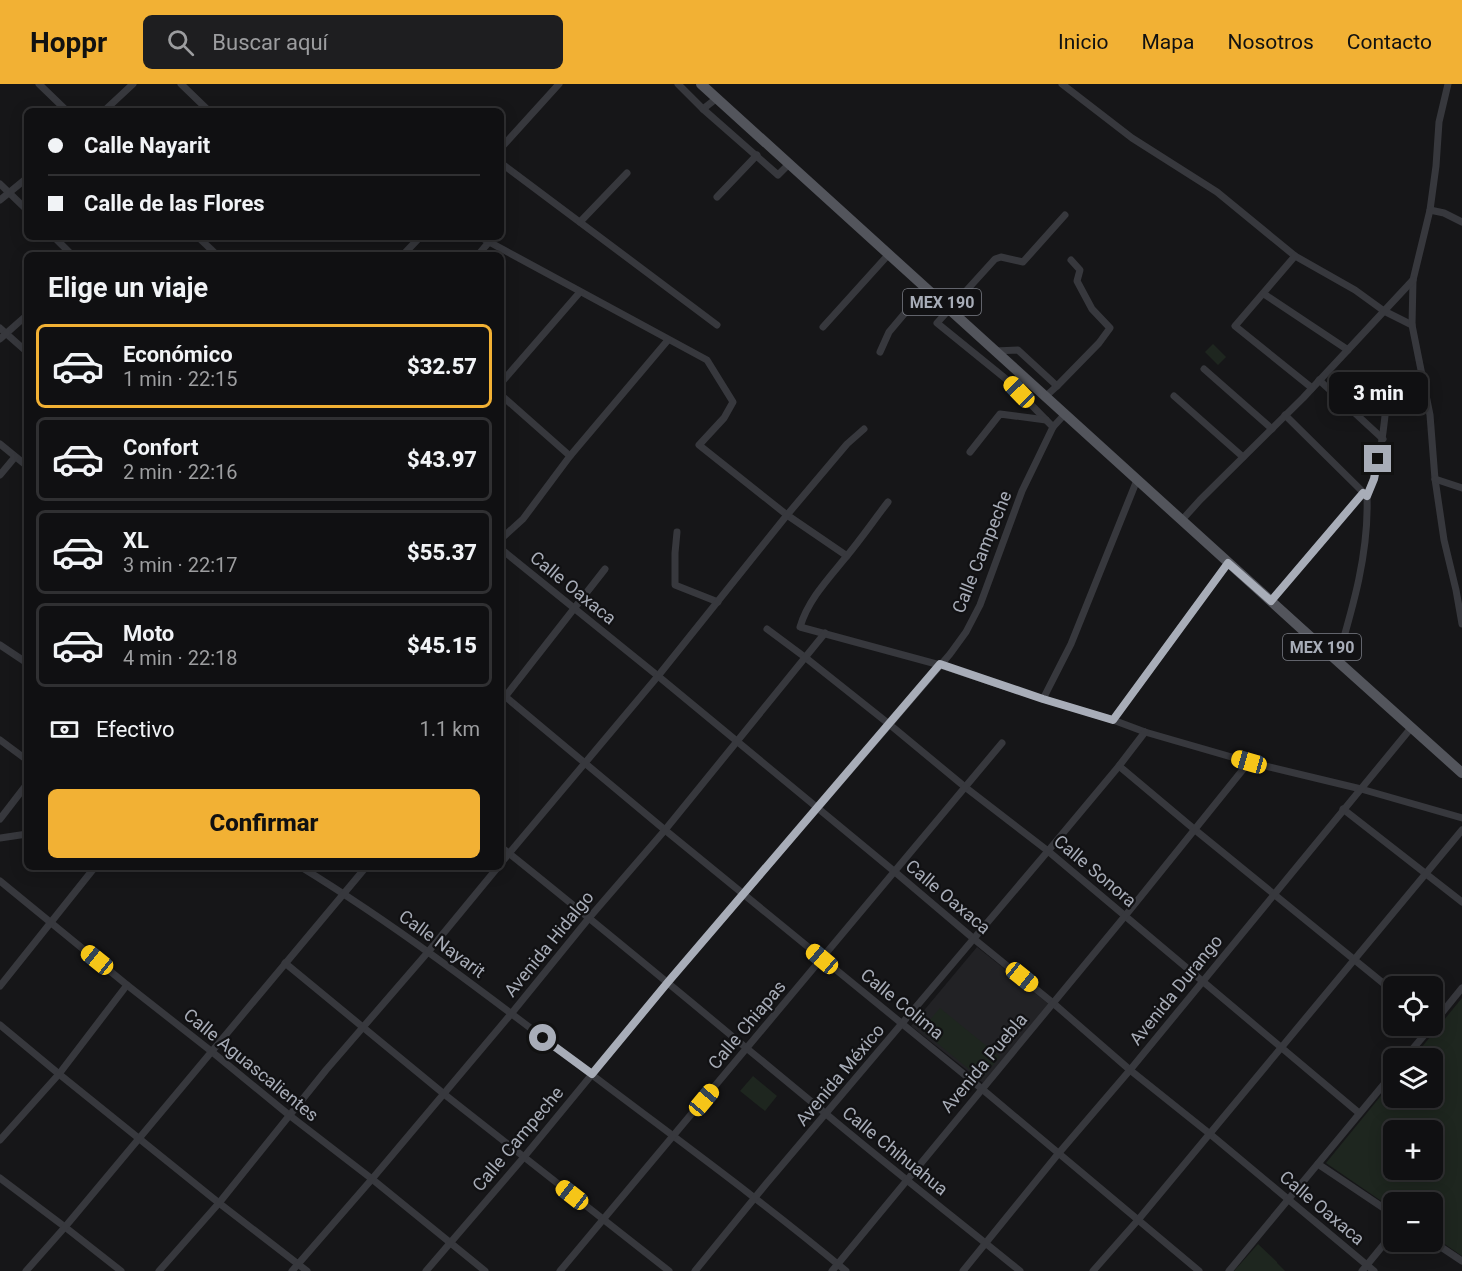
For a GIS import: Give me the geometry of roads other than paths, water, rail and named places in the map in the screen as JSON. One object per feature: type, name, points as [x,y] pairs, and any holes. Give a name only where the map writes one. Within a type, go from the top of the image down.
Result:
[{"type":"main road","name":"MEX 190","points":[[701,84],[1462,773]]},
{"type":"street","points":[[39,84],[64,108]]},
{"type":"street","points":[[107,108],[133,84]]},
{"type":"street","points":[[181,84],[206,108]]},
{"type":"street","points":[[504,145],[559,84]]},
{"type":"street","points":[[678,84],[778,175],[789,164]]},
{"type":"street","points":[[1062,84],[1132,138],[1217,192],[1295,255],[1412,326]]},
{"type":"street","points":[[1448,84],[1440,122],[1430,210],[1413,280],[1412,326],[1430,415],[1435,479],[1444,540],[1462,624]]},
{"type":"street","points":[[703,109],[717,98]]},
{"type":"street","points":[[738,139],[752,130]]},
{"type":"street","points":[[717,197],[756,155]]},
{"type":"street","points":[[504,165],[717,325]]},
{"type":"street","points":[[580,222],[627,173]]},
{"type":"street","points":[[0,200],[24,180]]},
{"type":"street","points":[[0,184],[24,207]]},
{"type":"street","points":[[1430,210],[1444,213],[1462,222]]},
{"type":"street","points":[[1053,427],[1006,379],[937,323],[995,259],[1001,257],[1023,262],[1065,215]]},
{"type":"street","points":[[57,240],[69,252]]},
{"type":"street","points":[[201,240],[214,252]]},
{"type":"street","points":[[406,252],[417,240]]},
{"type":"street","points":[[485,240],[707,360],[733,402],[724,418],[699,445],[788,515],[847,556]]},
{"type":"street","points":[[481,252],[489,242]]},
{"type":"street","points":[[823,327],[889,254]]},
{"type":"street","points":[[1295,255],[1235,326],[1312,388]]},
{"type":"street","points":[[1046,396],[1099,343],[1110,328],[1092,309],[1077,281],[1080,270],[1071,260]]},
{"type":"street","points":[[1182,520],[1312,388],[1413,280]]},
{"type":"street","points":[[880,352],[889,332],[926,288]]},
{"type":"street","points":[[504,380],[580,292]]},
{"type":"street","points":[[1264,294],[1348,350]]},
{"type":"street","points":[[24,317],[2,333],[24,350]]},
{"type":"street","points":[[504,536],[523,519],[570,456],[668,340]]},
{"type":"street","points":[[995,351],[1018,350],[1057,386]]},
{"type":"street","points":[[1204,369],[1272,429]]},
{"type":"street","points":[[1319,380],[1383,439]]},
{"type":"street","points":[[1174,396],[1243,457]]},
{"type":"street","points":[[504,398],[570,456]]},
{"type":"street","points":[[1271,601],[1365,495],[1374,479],[1383,439],[1386,406]]},
{"type":"street","points":[[970,452],[1000,414],[1046,420]]},
{"type":"street","name":"Calle Campeche","points":[[426,1271],[524,1157],[668,982],[950,654],[966,632],[980,605],[1022,492],[1053,427],[1065,414]]},
{"type":"street","points":[[1285,415],[1365,495],[1368,517],[1366,536],[1355,597],[1337,661]]},
{"type":"street","points":[[504,860],[658,676],[847,444],[864,429]]},
{"type":"street","points":[[0,444],[24,464]]},
{"type":"street","points":[[0,475],[15,457]]},
{"type":"street","points":[[1435,479],[1462,488]]},
{"type":"street","points":[[1043,699],[1079,626],[1137,480]]},
{"type":"street","points":[[888,502],[819,591],[804,614],[800,627],[940,664],[1145,732],[1462,818]]},
{"type":"street","points":[[677,532],[675,585],[718,602]]},
{"type":"street","name":"Calle Oaxaca","points":[[504,551],[1053,1003],[1288,1199],[1364,1268],[1374,1271]]},
{"type":"street","points":[[1113,720],[1228,563]]},
{"type":"street","points":[[504,696],[605,569]]},
{"type":"street","name":"Calle Sonora","points":[[767,629],[1048,851],[1359,1113]]},
{"type":"street","name":"Avenida Hidalgo","points":[[292,1271],[665,830],[825,633]]},
{"type":"street","points":[[0,645],[24,661]]},
{"type":"street","name":"Calle Colima","points":[[504,698],[982,1089],[1200,1271]]},
{"type":"street","name":"Avenida Durango","points":[[963,1271],[1411,728]]},
{"type":"street","name":"Avenida México","points":[[695,1271],[1119,766],[1145,732]]},
{"type":"street","points":[[0,740],[24,758]]},
{"type":"street","name":"Calle Chiapas","points":[[560,1271],[1002,743]]},
{"type":"street","name":"Avenida Puebla","points":[[832,1271],[1249,762]]},
{"type":"street","points":[[1119,766],[1383,983]]},
{"type":"street","points":[[0,819],[24,788]]},
{"type":"street","points":[[1343,809],[1462,902]]},
{"type":"street","points":[[1094,1271],[1462,830]]},
{"type":"street","points":[[0,838],[24,834]]},
{"type":"street","name":"Calle Chihuahua","points":[[504,850],[1020,1271]]},
{"type":"street","points":[[0,986],[93,870]]},
{"type":"street","name":"Calle Nayarit","points":[[306,870],[345,894],[428,952],[675,1136],[846,1271]]},
{"type":"street","points":[[26,1271],[364,870]]},
{"type":"street","points":[[159,1271],[219,1203],[289,1115],[496,870]]},
{"type":"street","name":"Calle Aguascalientes","points":[[0,880],[127,985],[485,1271]]},
{"type":"street","points":[[285,963],[444,1094],[669,1271]]},
{"type":"street","points":[[0,1140],[59,1074],[127,985]]},
{"type":"street","points":[[1443,1011],[1462,988]]},
{"type":"street","points":[[0,1025],[219,1203],[307,1271]]},
{"type":"street","points":[[1413,1048],[1423,1036]]},
{"type":"street","points":[[1229,1271],[1383,1085]]},
{"type":"street","points":[[1318,1164],[1383,1208]]},
{"type":"street","points":[[0,1179],[121,1271]]},
{"type":"street","points":[[1364,1268],[1383,1245]]},
{"type":"street","points":[[1443,1248],[1462,1261]]}]
